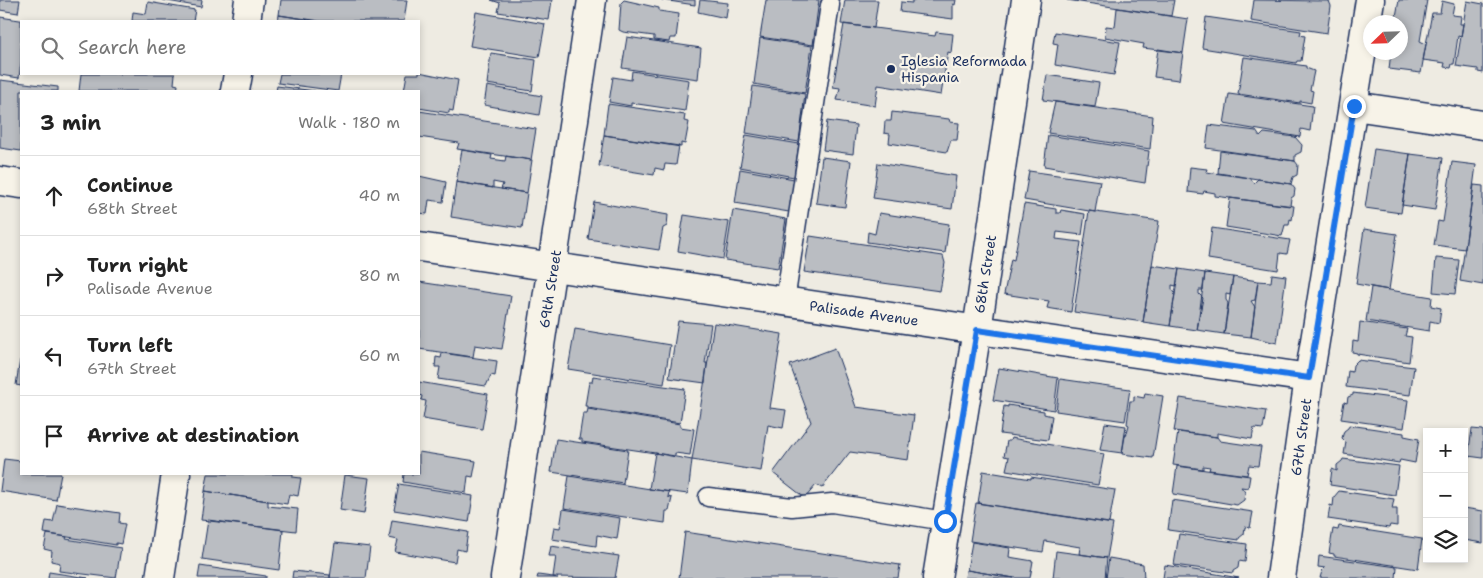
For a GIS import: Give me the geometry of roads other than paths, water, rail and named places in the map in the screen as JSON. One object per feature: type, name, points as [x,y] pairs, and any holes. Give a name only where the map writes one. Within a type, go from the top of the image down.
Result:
[{"type":"street","points":[[246,20],[249,0]]},
{"type":"street","name":"69th Street","points":[[505,578],[592,0]]},
{"type":"street","name":"68th Street","points":[[937,578],[977,330],[1026,0]]},
{"type":"street","name":"67th Street","points":[[1281,578],[1309,378],[1370,0]]},
{"type":"street","points":[[235,90],[238,75]]},
{"type":"street","points":[[1354,106],[1483,124]]},
{"type":"street","points":[[0,181],[20,184]]},
{"type":"street","name":"Palisade Avenue","points":[[420,247],[1309,378]]},
{"type":"street","points":[[160,578],[176,475]]},
{"type":"lane","points":[[785,301],[830,5]]},
{"type":"lane","points":[[708,497],[792,507],[832,503],[945,521]]},
{"type":"place","name":"Iglesia Reformada Hispania","points":[[891,69]]}]
